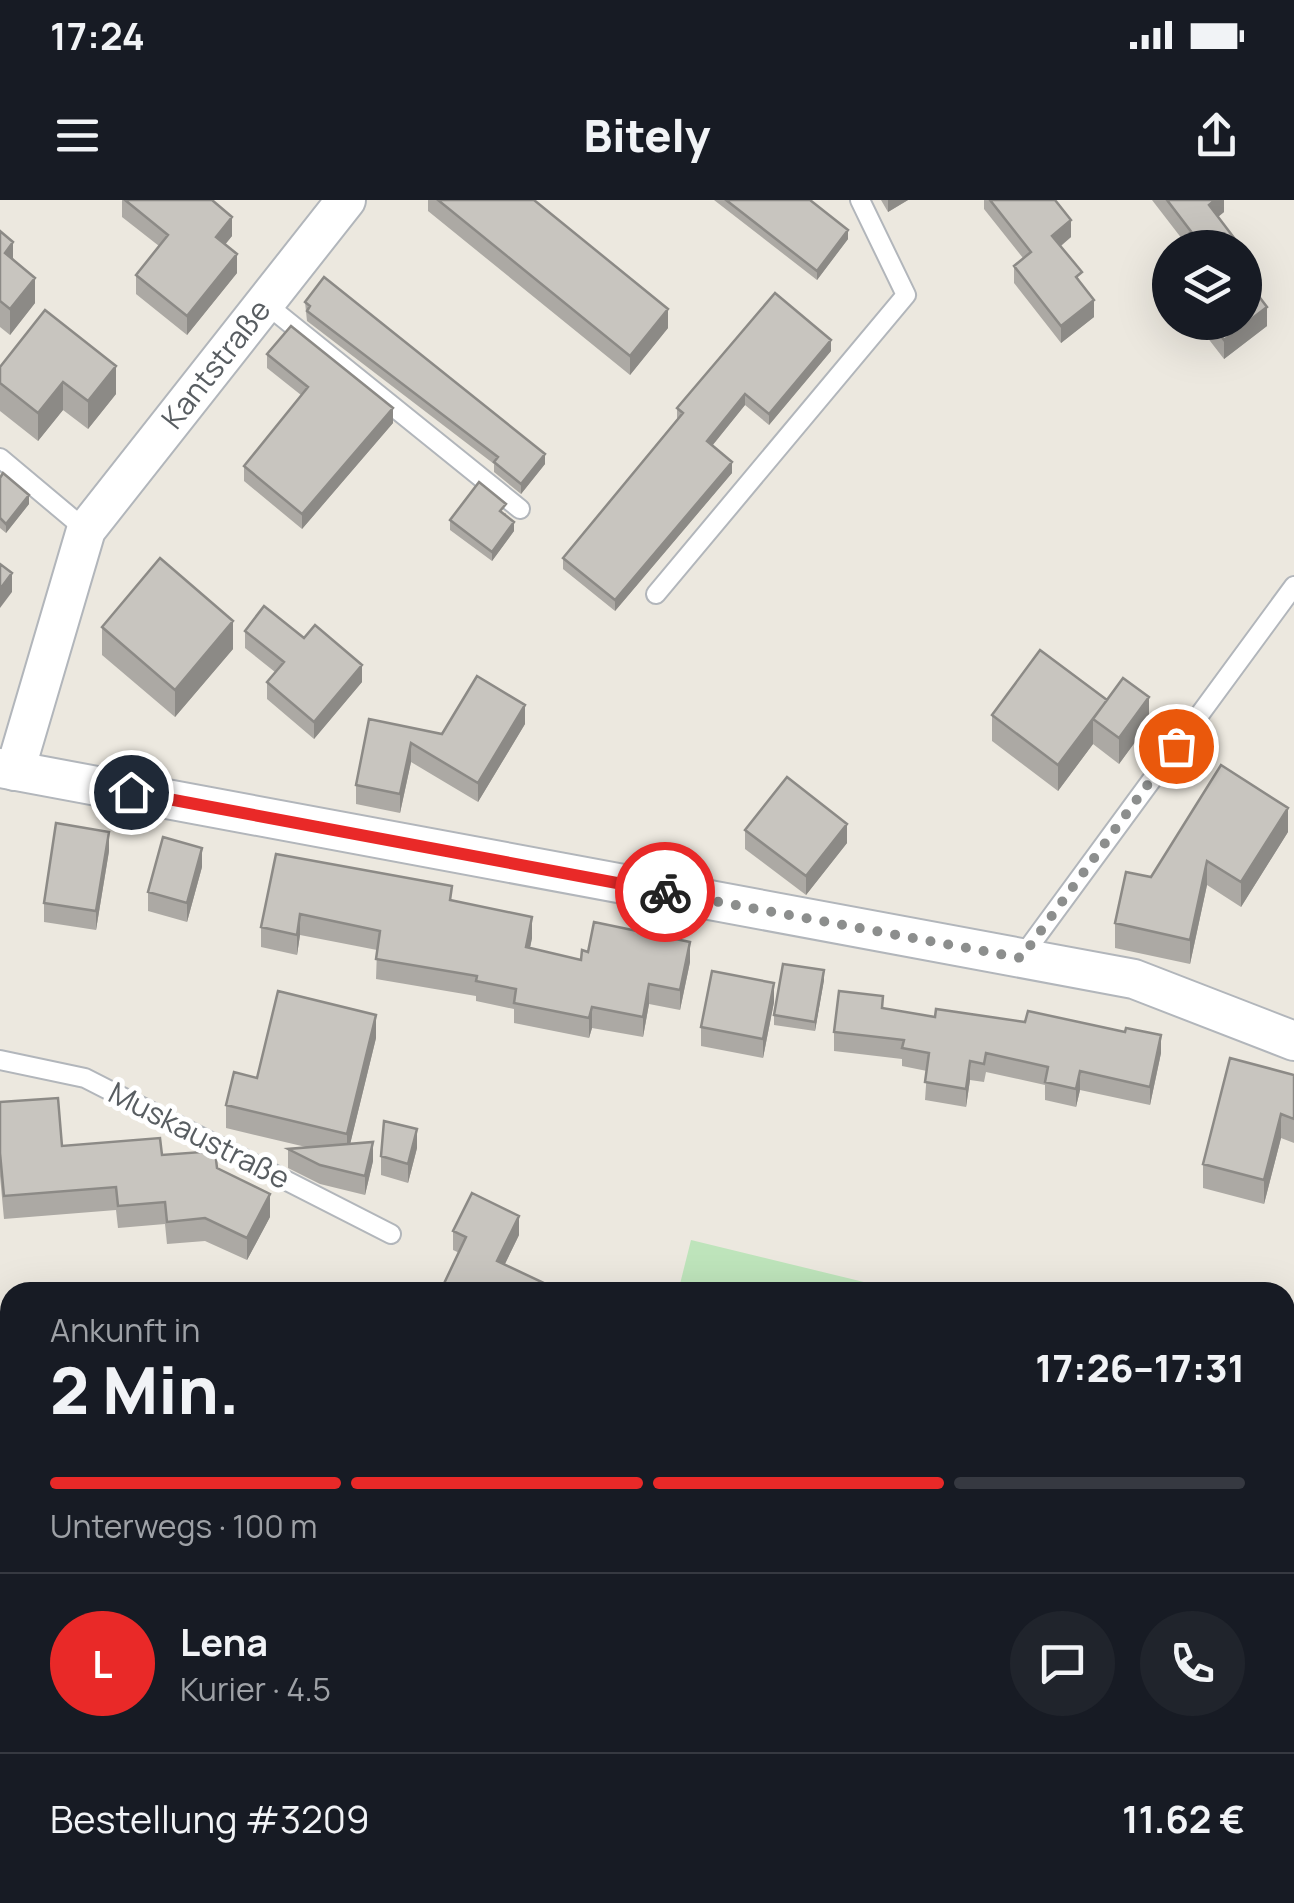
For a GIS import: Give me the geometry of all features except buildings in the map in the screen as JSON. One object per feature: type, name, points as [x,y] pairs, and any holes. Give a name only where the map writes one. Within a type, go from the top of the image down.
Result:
[{"type":"street","name":"Kantstraße","points":[[8,770],[86,530],[346,200]]},
{"type":"street","points":[[8,770],[1134,979],[1294,1042]]},
{"type":"lane","points":[[656,594],[906,295],[860,200]]},
{"type":"lane","points":[[266,304],[520,509]]},
{"type":"lane","points":[[0,458],[86,530]]},
{"type":"lane","points":[[1021,958],[1294,586]]},
{"type":"lane","name":"Muskaustraße","points":[[0,1060],[84,1078],[391,1234]]},
{"type":"green space","points":[[691,1240],[864,1282],[680,1282]]},
{"type":"way so far","points":[[665,892],[1021,958],[1176,746]]},
{"type":"route","points":[[131,792],[665,892]]}]
